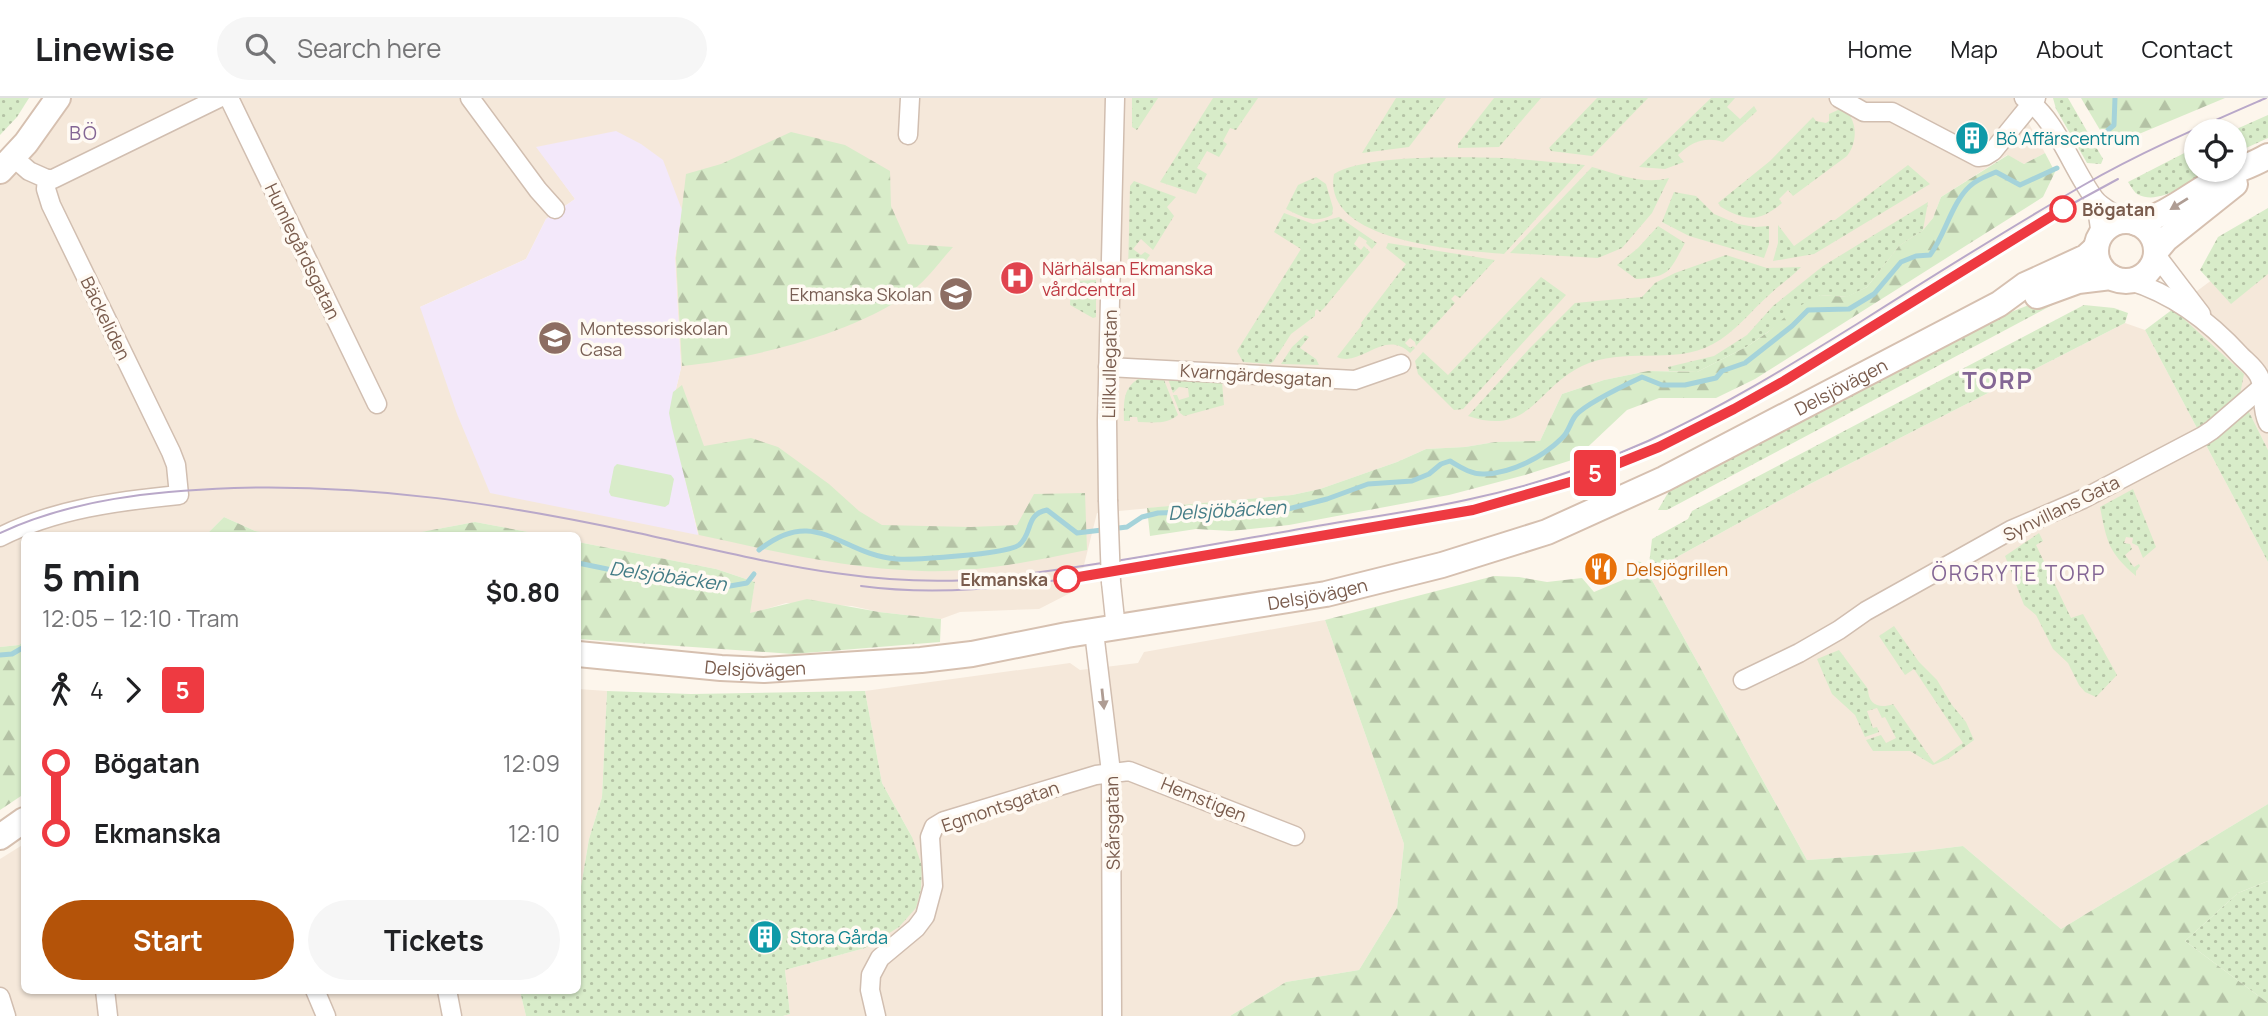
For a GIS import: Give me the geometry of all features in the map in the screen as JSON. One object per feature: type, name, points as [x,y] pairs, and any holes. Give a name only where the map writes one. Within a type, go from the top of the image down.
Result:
[{"type":"street","points":[[58,98],[7,164],[53,180],[219,98]]},
{"type":"street","name":"Humlegårdsgatan","points":[[229,98],[377,404]]},
{"type":"street","points":[[470,98],[555,209]]},
{"type":"street","points":[[908,135],[910,98]]},
{"type":"street","name":"Lillkullegatan","points":[[1105,630],[1111,582],[1108,367],[1115,98]]},
{"type":"street","points":[[1839,98],[1864,113],[1892,113],[1978,157],[1993,151],[2031,100],[2045,117],[2096,202],[2098,263],[2120,279],[2146,286],[2207,323]]},
{"type":"street","points":[[2098,241],[2111,225],[2152,219],[2224,176],[2259,162]]},
{"type":"street","points":[[2120,279],[2138,279],[2148,271],[2166,239],[2234,186],[2259,162]]},
{"type":"street","name":"Bäckeliden","points":[[0,537],[43,519],[82,508],[130,499],[179,495],[176,465],[171,452],[51,205],[46,189],[47,179]]},
{"type":"street","points":[[2096,202],[2145,228],[2151,235],[2156,253],[2207,323],[2258,374],[2265,388],[2261,402],[2268,423]]},
{"type":"street","name":"Delsjövägen","points":[[581,654],[721,668],[789,670],[947,657],[1326,594],[1442,565],[1519,542],[1664,479],[1999,304],[2025,285],[2086,257],[2098,241]]},
{"type":"street","name":"Delsjövägen","points":[[1999,304],[2031,298],[2078,281],[2120,279]]},
{"type":"street","name":"Kvarngärdesgatan","points":[[1108,367],[1355,380],[1401,364]]},
{"type":"street","name":"Synvillans Gata","points":[[1743,680],[1799,653],[1866,611],[2011,530],[2083,499],[2203,436],[2265,388]]},
{"type":"street","name":"Skårsgatan","points":[[1105,630],[1111,772],[1112,1016]]},
{"type":"street","name":"Hemstigen","points":[[1111,772],[1136,772],[1295,836]]},
{"type":"street","name":"Egmontsgatan","points":[[876,1016],[870,990],[873,969],[880,958],[916,928],[929,907],[933,886],[930,837],[934,827],[944,821],[1111,772]]},
{"type":"street","points":[[0,837],[21,822]]},
{"type":"street","points":[[105,994],[108,1016]]},
{"type":"street","points":[[318,994],[326,1016]]},
{"type":"street","points":[[448,994],[452,1016]]},
{"type":"street","points":[[0,997],[6,1016]]},
{"type":"shaded area","points":[[66,98],[2047,98],[2028,122],[2045,153],[2024,164],[2007,155],[1941,197],[1933,218],[1923,230],[1882,271],[1847,297],[1820,295],[1768,332],[1697,372],[1648,371],[1604,380],[1562,394],[1540,441],[1495,442],[1426,449],[1320,489],[1292,495],[1097,513],[1078,589],[1039,609],[960,612],[941,619],[852,606],[786,603],[749,614],[755,582],[716,569],[581,543],[581,532],[528,532],[475,522],[421,532],[261,532],[224,517],[209,532],[21,532],[21,643],[0,647],[0,177]],"holes":[[[537,147],[682,210],[675,258],[681,368],[670,414],[698,534],[420,307],[526,259],[546,219],[575,199]]]},
{"type":"shaded area","name":"Montessoriskolan Casa","points":[[616,131],[663,160],[682,210],[675,258],[681,368],[670,414],[698,535],[490,493],[457,414],[420,307],[526,259],[546,219],[575,199],[536,147]]},
{"type":"shaded area","points":[[2268,238],[2268,450],[2240,394],[2173,309]]},
{"type":"shaded area","points":[[2125,323],[2145,330],[2268,562],[2268,804],[2061,929],[1963,846],[1807,860],[1648,573],[1806,486]]},
{"type":"shaded area","points":[[1325,620],[1404,844],[1397,908],[1359,970],[1286,982],[1230,1016],[783,1016],[790,1014],[785,970],[865,948],[912,837],[882,783],[865,691],[1070,663],[1080,670],[1138,663],[1144,652]]},
{"type":"shaded area","points":[[581,689],[607,691],[602,797],[589,839],[581,886]]},
{"type":"shaded area","points":[[21,846],[21,994],[521,994],[526,1016],[0,1016],[0,859]]},
{"type":"green space","points":[[0,98],[29,98],[17,117],[0,135]]},
{"type":"green space","points":[[1132,98],[1158,98],[1137,130],[1132,127]]},
{"type":"green space","points":[[1213,98],[1258,98],[1236,130],[1230,128],[1223,141],[1227,144],[1219,157],[1207,151],[1197,168],[1207,174],[1196,194],[1160,182]]},
{"type":"green space","points":[[1396,98],[1446,98],[1409,147],[1362,153]]},
{"type":"green space","points":[[1494,98],[1541,98],[1499,147],[1458,148],[1458,144]]},
{"type":"green space","points":[[1597,98],[1648,98],[1592,156],[1551,151],[1549,148]]},
{"type":"green space","points":[[1711,98],[1735,98],[1727,107],[1740,119],[1754,106],[1757,111],[1723,142],[1704,140],[1688,147],[1678,155],[1684,162],[1665,169],[1639,167]]},
{"type":"green space","points":[[2053,98],[2068,98],[2103,159],[2101,164],[2087,163],[2056,109]]},
{"type":"green space","points":[[2081,98],[2225,98],[2115,144],[2100,130]]},
{"type":"green space","points":[[1838,110],[1846,111],[1853,121],[1854,139],[1847,156],[1793,196],[1788,190],[1779,199],[1782,203],[1759,217],[1738,215],[1721,207],[1718,203],[1770,161],[1813,117],[1816,121],[1826,123],[1829,121],[1829,114]]},
{"type":"green space","points":[[2268,115],[2268,138],[2247,148],[2247,124]]},
{"type":"green space","points":[[791,132],[845,145],[890,171],[891,206],[908,244],[953,247],[913,290],[863,319],[803,342],[739,357],[682,366],[676,258],[686,174],[721,164]]},
{"type":"green space","points":[[2045,153],[2055,172],[2043,197],[1755,379],[1716,398],[1659,398],[1627,410],[1575,459],[1449,495],[1289,525],[1231,531],[1196,529],[1150,536],[1147,508],[1292,495],[1320,489],[1426,449],[1495,442],[1540,441],[1562,394],[1604,380],[1648,371],[1697,372],[1748,346],[1794,309],[1820,295],[1846,297],[1867,287],[1899,246],[1923,230],[1933,218],[1941,197],[2008,155],[2024,164]]},
{"type":"green space","points":[[2184,153],[2184,182],[2189,182],[2175,190],[2156,197],[2147,197],[2137,194],[2128,182]]},
{"type":"green space","points":[[1417,158],[1506,158],[1585,165],[1504,254],[1427,245],[1370,229],[1349,215],[1336,197],[1334,174],[1368,163]]},
{"type":"green space","points":[[1908,165],[1930,184],[1814,254],[1773,261],[1778,243],[1778,225],[1794,246],[1831,220],[1835,220]]},
{"type":"green space","points":[[1592,167],[1640,179],[1669,178],[1652,213],[1622,248],[1598,258],[1510,253]]},
{"type":"green space","points":[[1316,177],[1326,184],[1333,208],[1332,215],[1314,219],[1286,209],[1298,185]]},
{"type":"green space","points":[[1134,181],[1176,197],[1167,207],[1174,216],[1153,250],[1141,239],[1133,249],[1141,255],[1145,252],[1150,255],[1136,274],[1131,276],[1128,274],[1130,186]]},
{"type":"green space","points":[[1674,192],[1696,196],[1714,214],[1738,224],[1769,226],[1769,244],[1764,258],[1689,236],[1662,222]]},
{"type":"green space","points":[[1928,202],[1923,230],[1899,246],[1867,287],[1847,297],[1820,295],[1748,346],[1697,372],[1669,371],[1668,367],[1714,356],[1747,335],[1773,306],[1823,266]]},
{"type":"green space","points":[[2268,208],[2268,274],[2231,304],[2200,270],[2218,237]]},
{"type":"green space","points":[[1284,213],[1313,224],[1339,217],[1377,243],[1372,249],[1367,241],[1359,236],[1354,244],[1361,250],[1364,246],[1370,252],[1325,307],[1320,312],[1317,309],[1315,316],[1291,334],[1273,362],[1243,362],[1237,351],[1301,249],[1274,232]]},
{"type":"green space","points":[[1658,226],[1685,243],[1667,271],[1656,277],[1636,279],[1617,265],[1638,248]]},
{"type":"green space","points":[[1388,243],[1495,260],[1460,298],[1455,295],[1451,299],[1455,303],[1416,346],[1410,338],[1405,343],[1410,348],[1415,348],[1410,353],[1400,346],[1391,345],[1382,346],[1355,358],[1337,357],[1406,264],[1386,248]]},
{"type":"green space","points":[[1726,255],[1767,268],[1801,267],[1735,328],[1713,344],[1681,354],[1598,360],[1566,375],[1519,415],[1506,420],[1489,421],[1468,416],[1575,303],[1642,297],[1655,283],[1675,273]]},
{"type":"green space","points":[[1541,277],[1566,295],[1463,409],[1454,410],[1418,374],[1415,361],[1423,352],[1448,375]]},
{"type":"green space","points":[[1096,280],[1096,317],[1093,318],[1070,305],[1071,283]]},
{"type":"green space","points":[[2075,293],[1667,510],[1658,510],[1669,491],[1676,486],[2006,314],[2052,296]]},
{"type":"green space","points":[[2084,305],[2114,308],[2128,313],[2125,323],[1806,486],[1648,573],[1652,539],[1688,519],[1692,511]]},
{"type":"green space","points":[[2173,309],[2244,374],[2240,394],[2268,450],[2268,562],[2145,330]]},
{"type":"green space","points":[[1305,335],[1309,337],[1300,348],[1316,359],[1319,365],[1281,364],[1292,347]]},
{"type":"green space","points":[[1138,379],[1164,380],[1178,415],[1159,422],[1138,422],[1137,417],[1124,421],[1127,392]]},
{"type":"green space","points":[[1168,379],[1222,382],[1224,405],[1184,416],[1180,413],[1173,395],[1177,395],[1179,400],[1189,397],[1188,388],[1179,387],[1173,393]]},
{"type":"green space","points":[[682,385],[704,446],[751,438],[778,447],[829,484],[859,511],[882,525],[1017,525],[1034,494],[1085,493],[1087,550],[985,568],[894,570],[782,553],[699,535],[669,413],[673,392]]},
{"type":"green space","points":[[617,464],[671,475],[674,479],[669,504],[665,507],[611,496],[609,492]]},
{"type":"green space","points":[[2133,489],[2156,547],[2143,558],[2138,546],[2132,543],[2133,538],[2126,537],[2124,543],[2130,544],[2132,549],[2125,555],[2134,567],[2139,564],[2140,566],[2136,576],[2110,546],[2100,507]]},
{"type":"green space","points":[[224,517],[261,532],[209,532]]},
{"type":"green space","points":[[475,522],[528,532],[421,532]]},
{"type":"green space","points":[[2039,533],[2043,541],[2036,545],[2071,618],[2083,614],[2117,675],[2096,697],[2085,692],[2079,685],[2068,663],[2053,649],[2036,615],[2024,605],[2005,556]]},
{"type":"green space","points":[[581,543],[716,569],[755,582],[750,613],[807,599],[879,612],[941,619],[940,642],[793,654],[581,639]]},
{"type":"green space","points":[[1628,560],[1641,562],[1648,573],[1807,860],[1963,846],[2061,929],[2268,804],[2268,881],[2238,893],[2185,941],[2268,1003],[2268,1016],[1230,1016],[1286,982],[1359,970],[1397,908],[1404,844],[1325,620],[1494,576],[1547,582],[1582,578],[1594,592],[1625,579],[1624,566]]},
{"type":"green space","points":[[1894,626],[1919,662],[1937,680],[1966,722],[1974,740],[1948,759],[1933,765],[1910,751],[1873,751],[1866,740],[1881,735],[1886,743],[1896,738],[1885,717],[1882,718],[1877,708],[1867,711],[1873,728],[1877,727],[1879,732],[1865,737],[1855,715],[1832,694],[1817,659],[1839,650],[1868,689],[1872,702],[1879,706],[1893,704],[1934,763],[1963,743],[1914,669],[1905,675],[1879,636]]},
{"type":"green space","points":[[21,643],[21,796],[0,810],[0,647]]},
{"type":"green space","points":[[607,691],[691,694],[865,691],[882,783],[912,837],[922,866],[921,889],[916,908],[899,927],[865,948],[785,970],[790,1014],[783,1016],[526,1016],[521,994],[581,994],[581,886],[589,839],[602,797]]},
{"type":"green space","points":[[2268,881],[2268,1003],[2185,941],[2238,893]]},
{"type":"waterway","name":"Delsjöbäcken","points":[[2099,138],[2114,125],[2115,98]]},
{"type":"waterway","name":"Delsjöbäcken","points":[[759,550],[779,537],[797,531],[828,536],[877,556],[897,559],[960,556],[1019,545],[1035,516],[1047,510],[1077,533],[1127,527],[1142,517],[1158,513],[1288,509],[1368,484],[1412,481],[1450,461],[1475,473],[1506,471],[1546,452],[1564,436],[1581,410],[1635,380],[1642,377],[1662,385],[1685,385],[1716,378],[1722,371],[1745,363],[1808,310],[1849,309],[1874,294],[1901,262],[1916,256],[1930,255],[1958,201],[1970,186],[1979,180],[1996,172],[2020,185],[2057,168]]},
{"type":"waterway","name":"Delsjöbäcken","points":[[581,564],[730,586],[747,583],[754,574]]},
{"type":"waterway","name":"Delsjöbäcken","points":[[0,655],[12,654],[21,649]]},
{"type":"tram line","points":[[0,533],[56,512],[144,495],[234,488],[336,489],[437,498],[538,513],[814,570],[903,580],[948,581],[1030,574],[1104,563],[1444,505],[1558,475],[1604,459],[1675,428],[1780,371],[2082,186],[2150,150],[2266,98]]},
{"type":"tram line","points":[[2072,204],[2118,179]]},
{"type":"tram line","name":"5","points":[[1067,579],[1473,510],[1577,480],[1659,447],[1734,409],[2063,209]]},
{"type":"tram line","points":[[1749,401],[1917,299]]},
{"type":"tram line","points":[[1432,517],[1542,490],[1649,451]]},
{"type":"tram line","points":[[1156,564],[1287,541]]},
{"type":"tram line","points":[[861,586],[917,590],[972,589],[1084,576]]},
{"type":"place","name":"Bö Affärscentrum","points":[[1972,138]]},
{"type":"place","name":"Bögatan","points":[[2063,209]]},
{"type":"place","name":"Närhälsan Ekmanska vårdcentral","points":[[1017,278]]},
{"type":"place","name":"Ekmanska Skolan","points":[[956,294]]},
{"type":"place","name":"Montessoriskolan Casa","points":[[555,338]]},
{"type":"place","name":"Delsjögrillen","points":[[1601,569]]},
{"type":"place","name":"Ekmanska","points":[[1067,579]]},
{"type":"place","name":"Stora Gårda","points":[[765,937]]},
{"type":"district","name":"BÖ","points":[[84,133]]},
{"type":"district","name":"TORP","points":[[1998,379]]},
{"type":"district","name":"ÖRGRYTE TORP","points":[[2019,573]]}]
